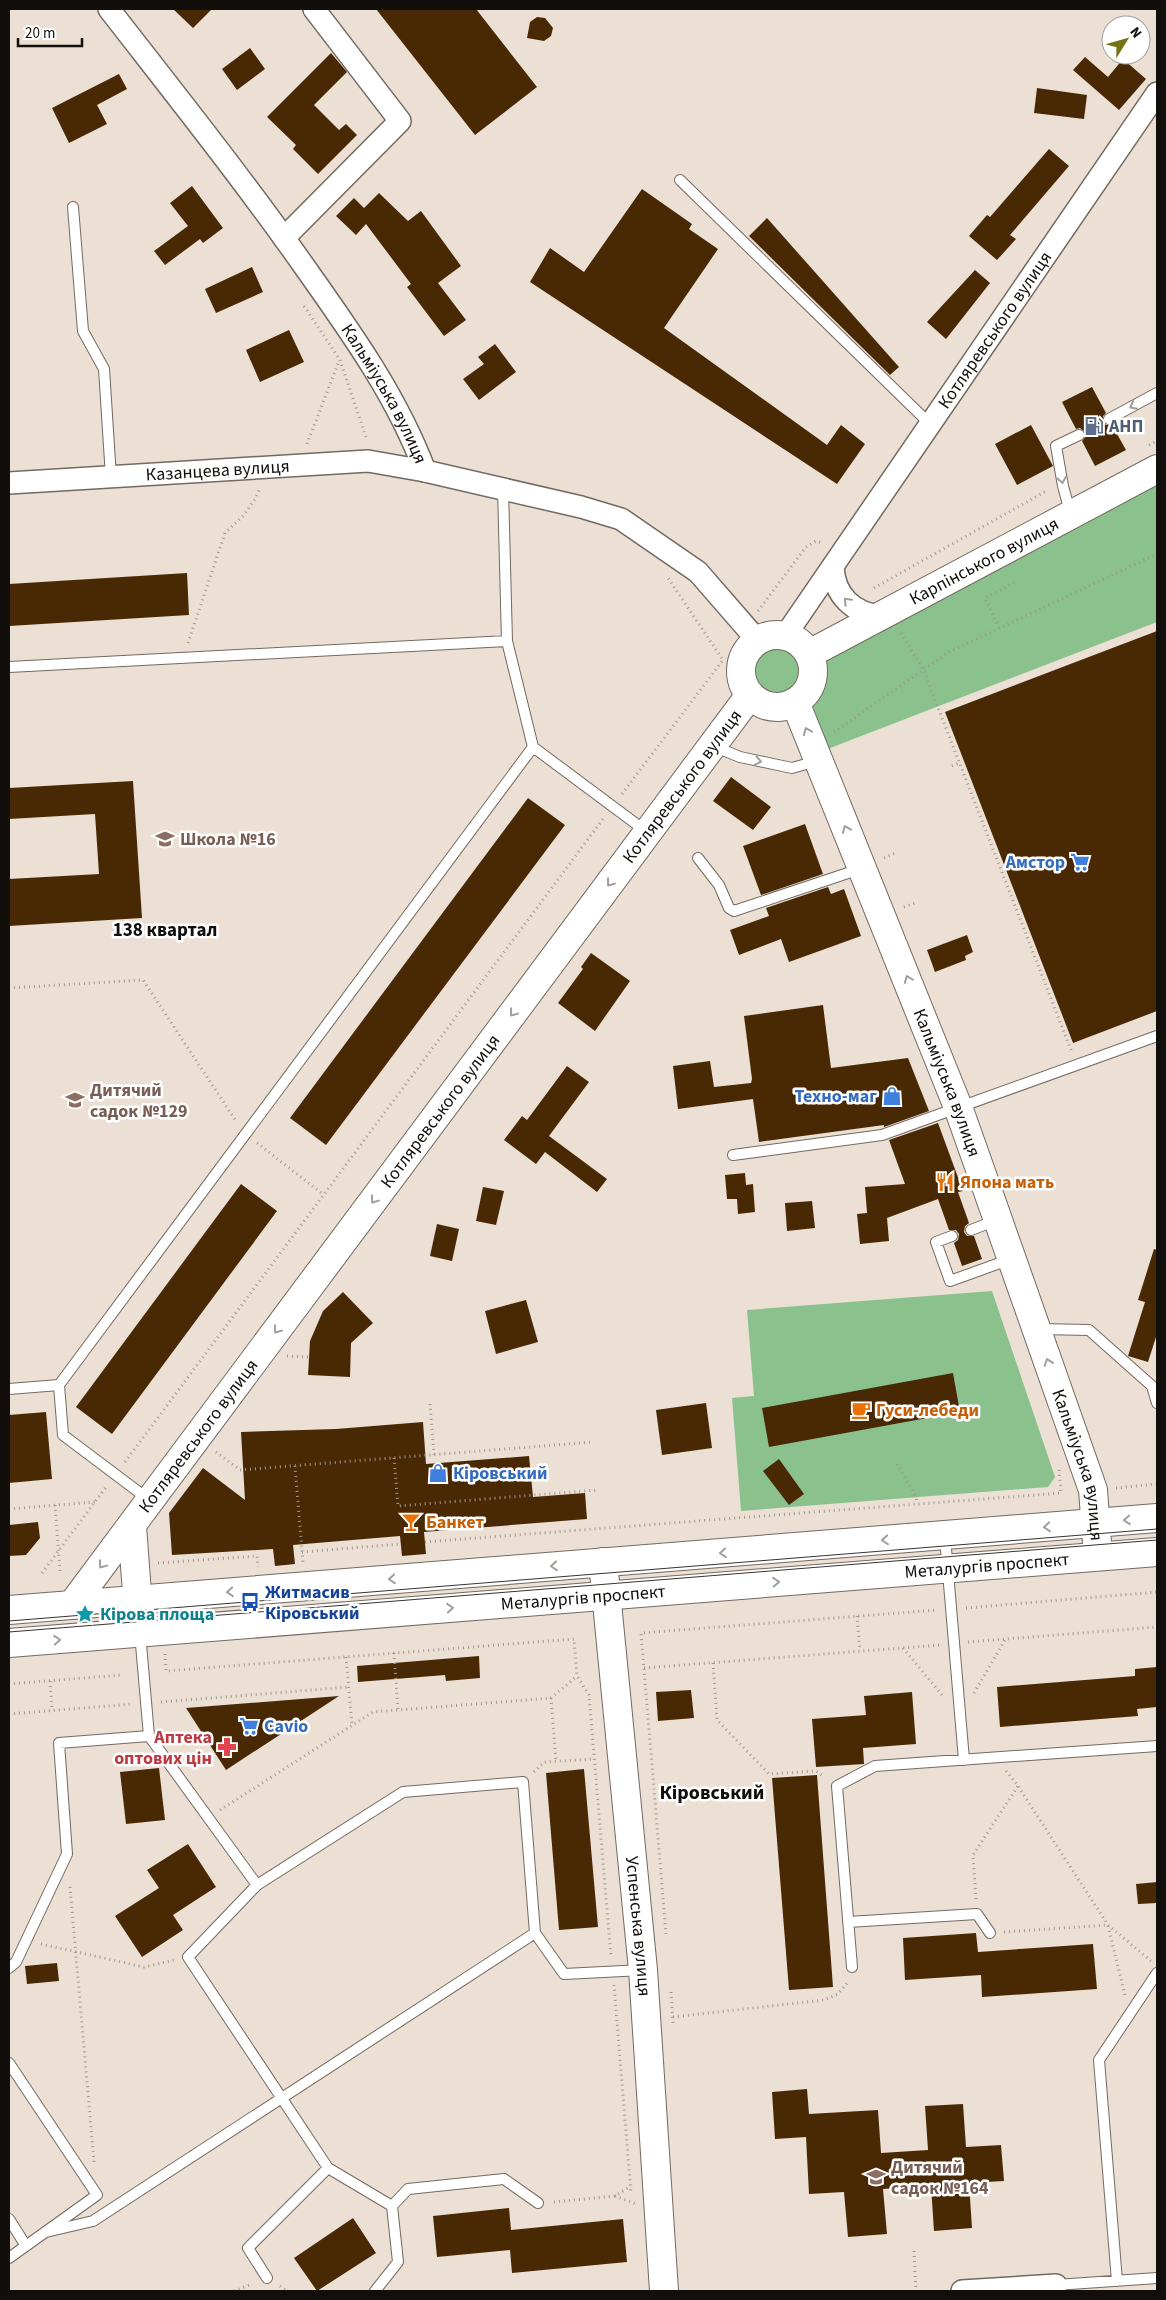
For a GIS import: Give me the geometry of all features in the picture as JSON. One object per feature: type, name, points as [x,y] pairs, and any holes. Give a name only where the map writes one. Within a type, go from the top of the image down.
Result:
[{"type":"street","name":"Кальміуська вулиця","points":[[110,9],[284,238],[339,315],[406,423],[425,471],[581,506],[621,519],[698,572],[758,641]]},
{"type":"street","points":[[284,238],[400,121],[314,9]]},
{"type":"street","name":"Котляревського вулиця","points":[[785,636],[1157,93]]},
{"type":"street","name":"Карпінського вулиця","points":[[809,654],[890,622],[1071,513],[1149,459]]},
{"type":"street","name":"Казанцева вулиця","points":[[9,483],[368,462],[425,471]]},
{"type":"street","points":[[833,566],[836,585],[846,602],[862,613],[890,622]]},
{"type":"street","points":[[771,636],[785,636],[799,642],[809,654],[812,663],[812,681],[808,689],[796,702],[780,707],[763,705],[750,695],[742,679],[741,670],[746,653],[758,641],[771,636]]},
{"type":"street","name":"Котляревського вулиця","points":[[72,1605],[750,695]]},
{"type":"street","name":"Кальміуська вулиця","points":[[796,702],[819,760],[873,863],[1093,1490],[1098,1556]]},
{"type":"street","name":"Металургів проспект","points":[[9,1610],[1157,1518]]},
{"type":"street","name":"Котляревського вулиця","points":[[132,1526],[140,1633]]},
{"type":"street","name":"Металургів проспект","points":[[9,1644],[1157,1552]]},
{"type":"street","name":"Успенська вулиця","points":[[603,1562],[643,1970],[664,2291]]},
{"type":"street","points":[[962,2291],[1056,2285]]},
{"type":"lane","points":[[680,180],[930,424]]},
{"type":"lane","points":[[73,208],[83,331],[104,369],[111,477]]},
{"type":"lane","points":[[1109,419],[1157,393]]},
{"type":"lane","points":[[1071,513],[1063,486],[1056,446],[1079,435]]},
{"type":"lane","points":[[503,489],[508,641],[533,747],[648,832]]},
{"type":"lane","points":[[9,667],[508,641]]},
{"type":"lane","points":[[712,745],[740,757],[792,768],[819,760]]},
{"type":"lane","points":[[151,1500],[63,1435],[59,1385],[533,747]]},
{"type":"lane","points":[[698,858],[715,878],[729,908],[734,911],[873,863]]},
{"type":"lane","points":[[733,1154],[882,1135],[1157,1036]]},
{"type":"lane","points":[[971,1230],[998,1220]]},
{"type":"lane","points":[[952,1236],[936,1242],[950,1281],[1012,1259]]},
{"type":"lane","points":[[1037,1329],[1089,1330],[1152,1386],[1157,1403]]},
{"type":"lane","points":[[9,1389],[59,1385]]},
{"type":"lane","points":[[945,1535],[964,1760]]},
{"type":"lane","points":[[140,1633],[149,1736],[257,1884]]},
{"type":"lane","points":[[9,1968],[16,1962],[67,1854],[59,1743],[149,1736]]},
{"type":"lane","points":[[852,1967],[838,1786],[874,1766],[1157,1746]]},
{"type":"lane","points":[[392,2206],[328,2168],[188,1956],[257,1884],[403,1792],[523,1782],[535,1932],[564,1974],[643,1970]]},
{"type":"lane","points":[[848,1922],[977,1914],[990,1933]]},
{"type":"lane","points":[[46,2232],[93,2221],[535,1932]]},
{"type":"lane","points":[[1117,2281],[1099,2060],[1157,1973]]},
{"type":"lane","points":[[9,2063],[97,2195],[9,2258]]},
{"type":"lane","points":[[267,2278],[248,2248],[328,2168]]},
{"type":"lane","points":[[375,2291],[398,2262],[392,2206],[408,2188],[504,2179],[538,2203]]},
{"type":"lane","points":[[9,2219],[26,2246]]},
{"type":"lane","points":[[1056,2285],[1157,2278]]},
{"type":"path","points":[[299,465],[340,360],[369,446]]},
{"type":"path","points":[[1149,459],[1157,441]]},
{"type":"path","points":[[183,657],[225,533],[244,514],[255,499],[261,485]]},
{"type":"path","points":[[251,486],[268,485]]},
{"type":"path","points":[[874,588],[1046,491],[1063,486]]},
{"type":"path","points":[[758,611],[806,547],[816,541],[825,543]]},
{"type":"path","points":[[833,731],[949,652],[1157,554]]},
{"type":"path","points":[[42,1573],[723,660],[663,572]]},
{"type":"path","points":[[999,628],[985,598],[1014,583]]},
{"type":"path","points":[[890,622],[923,669],[1076,1065]]},
{"type":"path","points":[[952,766],[959,763]]},
{"type":"path","points":[[873,863],[895,853]]},
{"type":"path","points":[[904,907],[915,903]]},
{"type":"path","points":[[9,988],[143,980],[245,1134],[324,1195]]},
{"type":"path","points":[[279,1356],[309,1357]]},
{"type":"path","points":[[430,1404],[434,1455]]},
{"type":"path","points":[[211,1449],[240,1470],[593,1442]]},
{"type":"path","points":[[394,1458],[398,1506],[597,1490]]},
{"type":"path","points":[[897,1464],[916,1497],[917,1503]]},
{"type":"path","points":[[295,1466],[303,1569]]},
{"type":"path","points":[[1109,1489],[1157,1484]]},
{"type":"path","points":[[425,1542],[1060,1493]]},
{"type":"path","points":[[9,1509],[96,1502]]},
{"type":"path","points":[[55,1505],[60,1571]]},
{"type":"path","points":[[302,1552],[400,1544]]},
{"type":"path","points":[[157,1564],[257,1556]]},
{"type":"path","points":[[641,1634],[1157,1592]]},
{"type":"path","points":[[857,1616],[860,1651]]},
{"type":"path","points":[[954,1644],[1157,1627]]},
{"type":"path","points":[[164,1644],[166,1671],[574,1639],[578,1676],[551,1698],[373,1712],[237,1799]]},
{"type":"path","points":[[903,1648],[960,1717],[1006,1639]]},
{"type":"path","points":[[644,1668],[928,1646]]},
{"type":"path","points":[[394,1653],[398,1710]]},
{"type":"path","points":[[346,1657],[352,1725]]},
{"type":"path","points":[[712,1663],[717,1720],[769,1774],[816,1771]]},
{"type":"path","points":[[9,1684],[121,1675]]},
{"type":"path","points":[[50,1681],[52,1710]]},
{"type":"path","points":[[163,1702],[349,1687]]},
{"type":"path","points":[[551,1698],[556,1762]]},
{"type":"path","points":[[9,1714],[127,1704]]},
{"type":"path","points":[[544,1762],[594,1759]]},
{"type":"path","points":[[975,1889],[973,1855],[1018,1786],[1108,1925],[1157,1966]]},
{"type":"path","points":[[67,1854],[97,2195]]},
{"type":"path","points":[[990,1933],[1108,1925]]},
{"type":"path","points":[[1108,1925],[1130,2015]]},
{"type":"path","points":[[26,1941],[144,1967],[188,1956]]},
{"type":"path","points":[[673,2017],[824,2000],[838,1994],[848,1983],[852,1967]]},
{"type":"path","points":[[538,2203],[615,2196],[631,2186]]},
{"type":"path","points":[[914,2251],[916,2291]]},
{"type":"green space","points":[[1157,482],[1157,622],[825,750],[808,709],[817,698],[823,685],[825,672],[823,657]]},
{"type":"green space","points":[[777,649],[789,653],[795,659],[799,671],[795,683],[789,689],[777,693],[765,689],[759,683],[755,671],[759,659],[765,653]]},
{"type":"green space","points":[[992,1291],[1055,1477],[1048,1487],[741,1511],[732,1398],[754,1396],[747,1310]]},
{"type":"building","points":[[173,9],[212,9],[193,28]]},
{"type":"building","points":[[376,9],[476,9],[537,87],[475,135]]},
{"type":"building","points":[[537,17],[545,18],[553,28],[551,36],[544,41],[527,38],[530,22]]},
{"type":"building","points":[[250,48],[265,69],[237,90],[222,69]]},
{"type":"building","points":[[331,53],[347,72],[314,105],[339,130],[346,124],[357,135],[318,174],[293,149],[296,145],[267,117]]},
{"type":"building","points":[[1085,57],[1108,77],[1118,65],[1130,65],[1146,79],[1119,110],[1073,70]]},
{"type":"building","points":[[119,74],[127,89],[97,105],[107,124],[69,143],[52,108]]},
{"type":"building","points":[[1037,88],[1087,95],[1084,119],[1034,113]]},
{"type":"building","points":[[1049,149],[1069,166],[1010,235],[1016,239],[997,260],[969,236],[987,215],[990,217]]},
{"type":"building","points":[[192,186],[223,228],[203,243],[200,239],[165,265],[154,251],[188,226],[170,203]]},
{"type":"building","points":[[642,189],[692,224],[689,229],[718,249],[664,328],[827,445],[841,425],[865,444],[837,484],[530,282],[550,248],[584,272]]},
{"type":"building","points":[[379,193],[408,221],[421,211],[461,266],[438,283],[466,320],[444,336],[407,287],[411,284],[366,224],[356,235],[336,216],[354,198],[364,208]]},
{"type":"building","points":[[767,218],[899,367],[890,375],[749,236]]},
{"type":"building","points":[[252,267],[263,292],[216,313],[205,289]]},
{"type":"building","points":[[975,270],[990,283],[946,339],[927,322]]},
{"type":"building","points":[[289,330],[304,362],[260,382],[246,350]]},
{"type":"building","points":[[495,344],[516,372],[479,400],[463,379],[484,364],[478,357]]},
{"type":"building","points":[[1092,387],[1106,413],[1103,416],[1103,422],[1106,425],[1112,425],[1126,450],[1095,466],[1082,441],[1086,436],[1085,432],[1080,428],[1076,429],[1062,402]]},
{"type":"building","points":[[1031,425],[1053,466],[1017,485],[995,444]]},
{"type":"building","points":[[187,573],[189,615],[9,626],[9,584]]},
{"type":"building","name":"Амстор","points":[[1157,631],[1157,1011],[1073,1043],[945,712]]},
{"type":"building","points":[[731,777],[771,807],[753,830],[713,801]]},
{"type":"building","points":[[133,781],[142,918],[9,926],[9,879],[99,874],[95,814],[9,819],[9,788]]},
{"type":"building","points":[[528,798],[565,825],[326,1145],[290,1118]]},
{"type":"building","points":[[805,824],[823,874],[761,895],[743,846]]},
{"type":"building","points":[[828,887],[831,894],[844,889],[861,936],[789,962],[781,939],[739,955],[730,930],[769,916],[766,908]]},
{"type":"building","points":[[967,935],[973,952],[965,956],[966,960],[935,972],[927,950]]},
{"type":"building","points":[[591,953],[630,981],[595,1031],[558,1003],[583,969],[581,967]]},
{"type":"building","points":[[823,1005],[831,1068],[908,1058],[929,1111],[884,1127],[884,1125],[759,1142],[753,1099],[678,1109],[673,1066],[710,1061],[714,1087],[751,1083],[744,1016]]},
{"type":"building","points":[[567,1066],[589,1082],[549,1136],[607,1179],[597,1192],[545,1152],[536,1164],[504,1140],[522,1116],[527,1120]]},
{"type":"building","points":[[938,1123],[963,1191],[958,1192],[969,1223],[965,1226],[964,1232],[967,1236],[974,1236],[982,1259],[962,1266],[954,1243],[958,1240],[959,1234],[956,1230],[949,1230],[938,1199],[887,1218],[889,1241],[860,1244],[857,1214],[867,1213],[865,1187],[905,1184],[889,1140]]},
{"type":"building","points":[[745,1173],[746,1185],[753,1184],[755,1212],[738,1214],[737,1199],[727,1199],[725,1175]]},
{"type":"building","points":[[241,1184],[277,1211],[112,1434],[76,1407]]},
{"type":"building","points":[[483,1187],[504,1191],[496,1225],[476,1221]]},
{"type":"building","points":[[812,1201],[815,1228],[787,1231],[785,1203]]},
{"type":"building","points":[[437,1224],[459,1229],[452,1261],[430,1256]]},
{"type":"building","points":[[1154,1249],[1157,1250],[1157,1334],[1148,1362],[1128,1356],[1145,1302],[1138,1300]]},
{"type":"building","points":[[343,1292],[373,1323],[351,1343],[350,1377],[308,1375],[310,1341],[323,1311]]},
{"type":"building","points":[[526,1300],[538,1342],[496,1354],[485,1311]]},
{"type":"building","points":[[953,1373],[960,1412],[769,1447],[762,1408]]},
{"type":"building","points":[[706,1403],[712,1448],[662,1455],[656,1410]]},
{"type":"building","points":[[46,1412],[52,1479],[9,1483],[9,1415]]},
{"type":"building","points":[[423,1422],[426,1464],[529,1456],[533,1497],[585,1493],[587,1519],[424,1532],[426,1554],[402,1556],[400,1536],[293,1545],[295,1564],[275,1566],[273,1549],[172,1555],[169,1513],[203,1468],[245,1500],[241,1432],[336,1429]]},
{"type":"building","points":[[779,1459],[804,1494],[789,1505],[763,1471]]},
{"type":"building","points":[[38,1522],[40,1538],[26,1555],[9,1556],[9,1525]]},
{"type":"building","points":[[479,1656],[480,1678],[446,1681],[445,1675],[358,1682],[357,1666]]},
{"type":"building","points":[[1157,1667],[1157,1707],[1137,1709],[1138,1716],[1000,1727],[997,1687],[1135,1676],[1135,1669]]},
{"type":"building","points":[[691,1690],[694,1718],[658,1721],[656,1692]]},
{"type":"building","points":[[912,1692],[916,1744],[863,1748],[864,1764],[816,1767],[812,1719],[866,1715],[864,1696]]},
{"type":"building","points":[[339,1696],[226,1770],[186,1708]]},
{"type":"building","points":[[159,1768],[165,1820],[126,1824],[120,1772]]},
{"type":"building","points":[[584,1769],[598,1927],[559,1930],[546,1773]]},
{"type":"building","points":[[817,1775],[833,1987],[789,1990],[772,1778]]},
{"type":"building","points":[[188,1844],[216,1887],[173,1915],[183,1930],[142,1957],[115,1916],[159,1888],[147,1870]]},
{"type":"building","points":[[1157,1882],[1157,1903],[1138,1904],[1136,1884]]},
{"type":"building","points":[[976,1933],[978,1952],[1093,1944],[1097,1989],[982,1997],[981,1975],[905,1980],[903,1938]]},
{"type":"building","points":[[57,1963],[59,1981],[27,1984],[25,1966]]},
{"type":"building","points":[[807,2089],[809,2114],[878,2110],[881,2153],[928,2150],[925,2106],[963,2104],[966,2147],[1001,2145],[1004,2181],[969,2183],[972,2228],[934,2231],[931,2186],[883,2189],[887,2234],[848,2237],[844,2192],[809,2194],[806,2137],[775,2139],[772,2092]]},
{"type":"building","points":[[509,2208],[511,2230],[623,2219],[627,2262],[512,2273],[510,2250],[437,2257],[433,2216]]},
{"type":"building","points":[[353,2218],[376,2253],[317,2291],[294,2258]]},
{"type":"tram line","points":[[9,1621],[1157,1529]]},
{"type":"tram line","points":[[9,1632],[1157,1540]]},
{"type":"place","name":"АНП","points":[[1094,426]]},
{"type":"place","name":"Школа №16","points":[[165,839]]},
{"type":"place","name":"Амстор","points":[[1080,862]]},
{"type":"place","name":"Техно-маг","points":[[892,1096]]},
{"type":"place","name":"Дитячий садок №129","points":[[75,1100]]},
{"type":"place","name":"Япона мать","points":[[945,1182]]},
{"type":"place","name":"Гуси-лебеди","points":[[861,1410]]},
{"type":"place","name":"Кіровський","points":[[438,1473]]},
{"type":"place","name":"Банкет","points":[[411,1522]]},
{"type":"place","name":"Житмасив Кіровський","points":[[250,1602]]},
{"type":"place","name":"Кірова площа","points":[[85,1614]]},
{"type":"place","name":"Cavio","points":[[249,1726]]},
{"type":"place","name":"Аптека оптових цін","points":[[227,1747]]},
{"type":"place","name":"Дитячий садок №164","points":[[876,2177]]},
{"type":"district","name":"138 квартал","points":[[165,929]]},
{"type":"district","name":"Кіровський","points":[[712,1792]]}]
